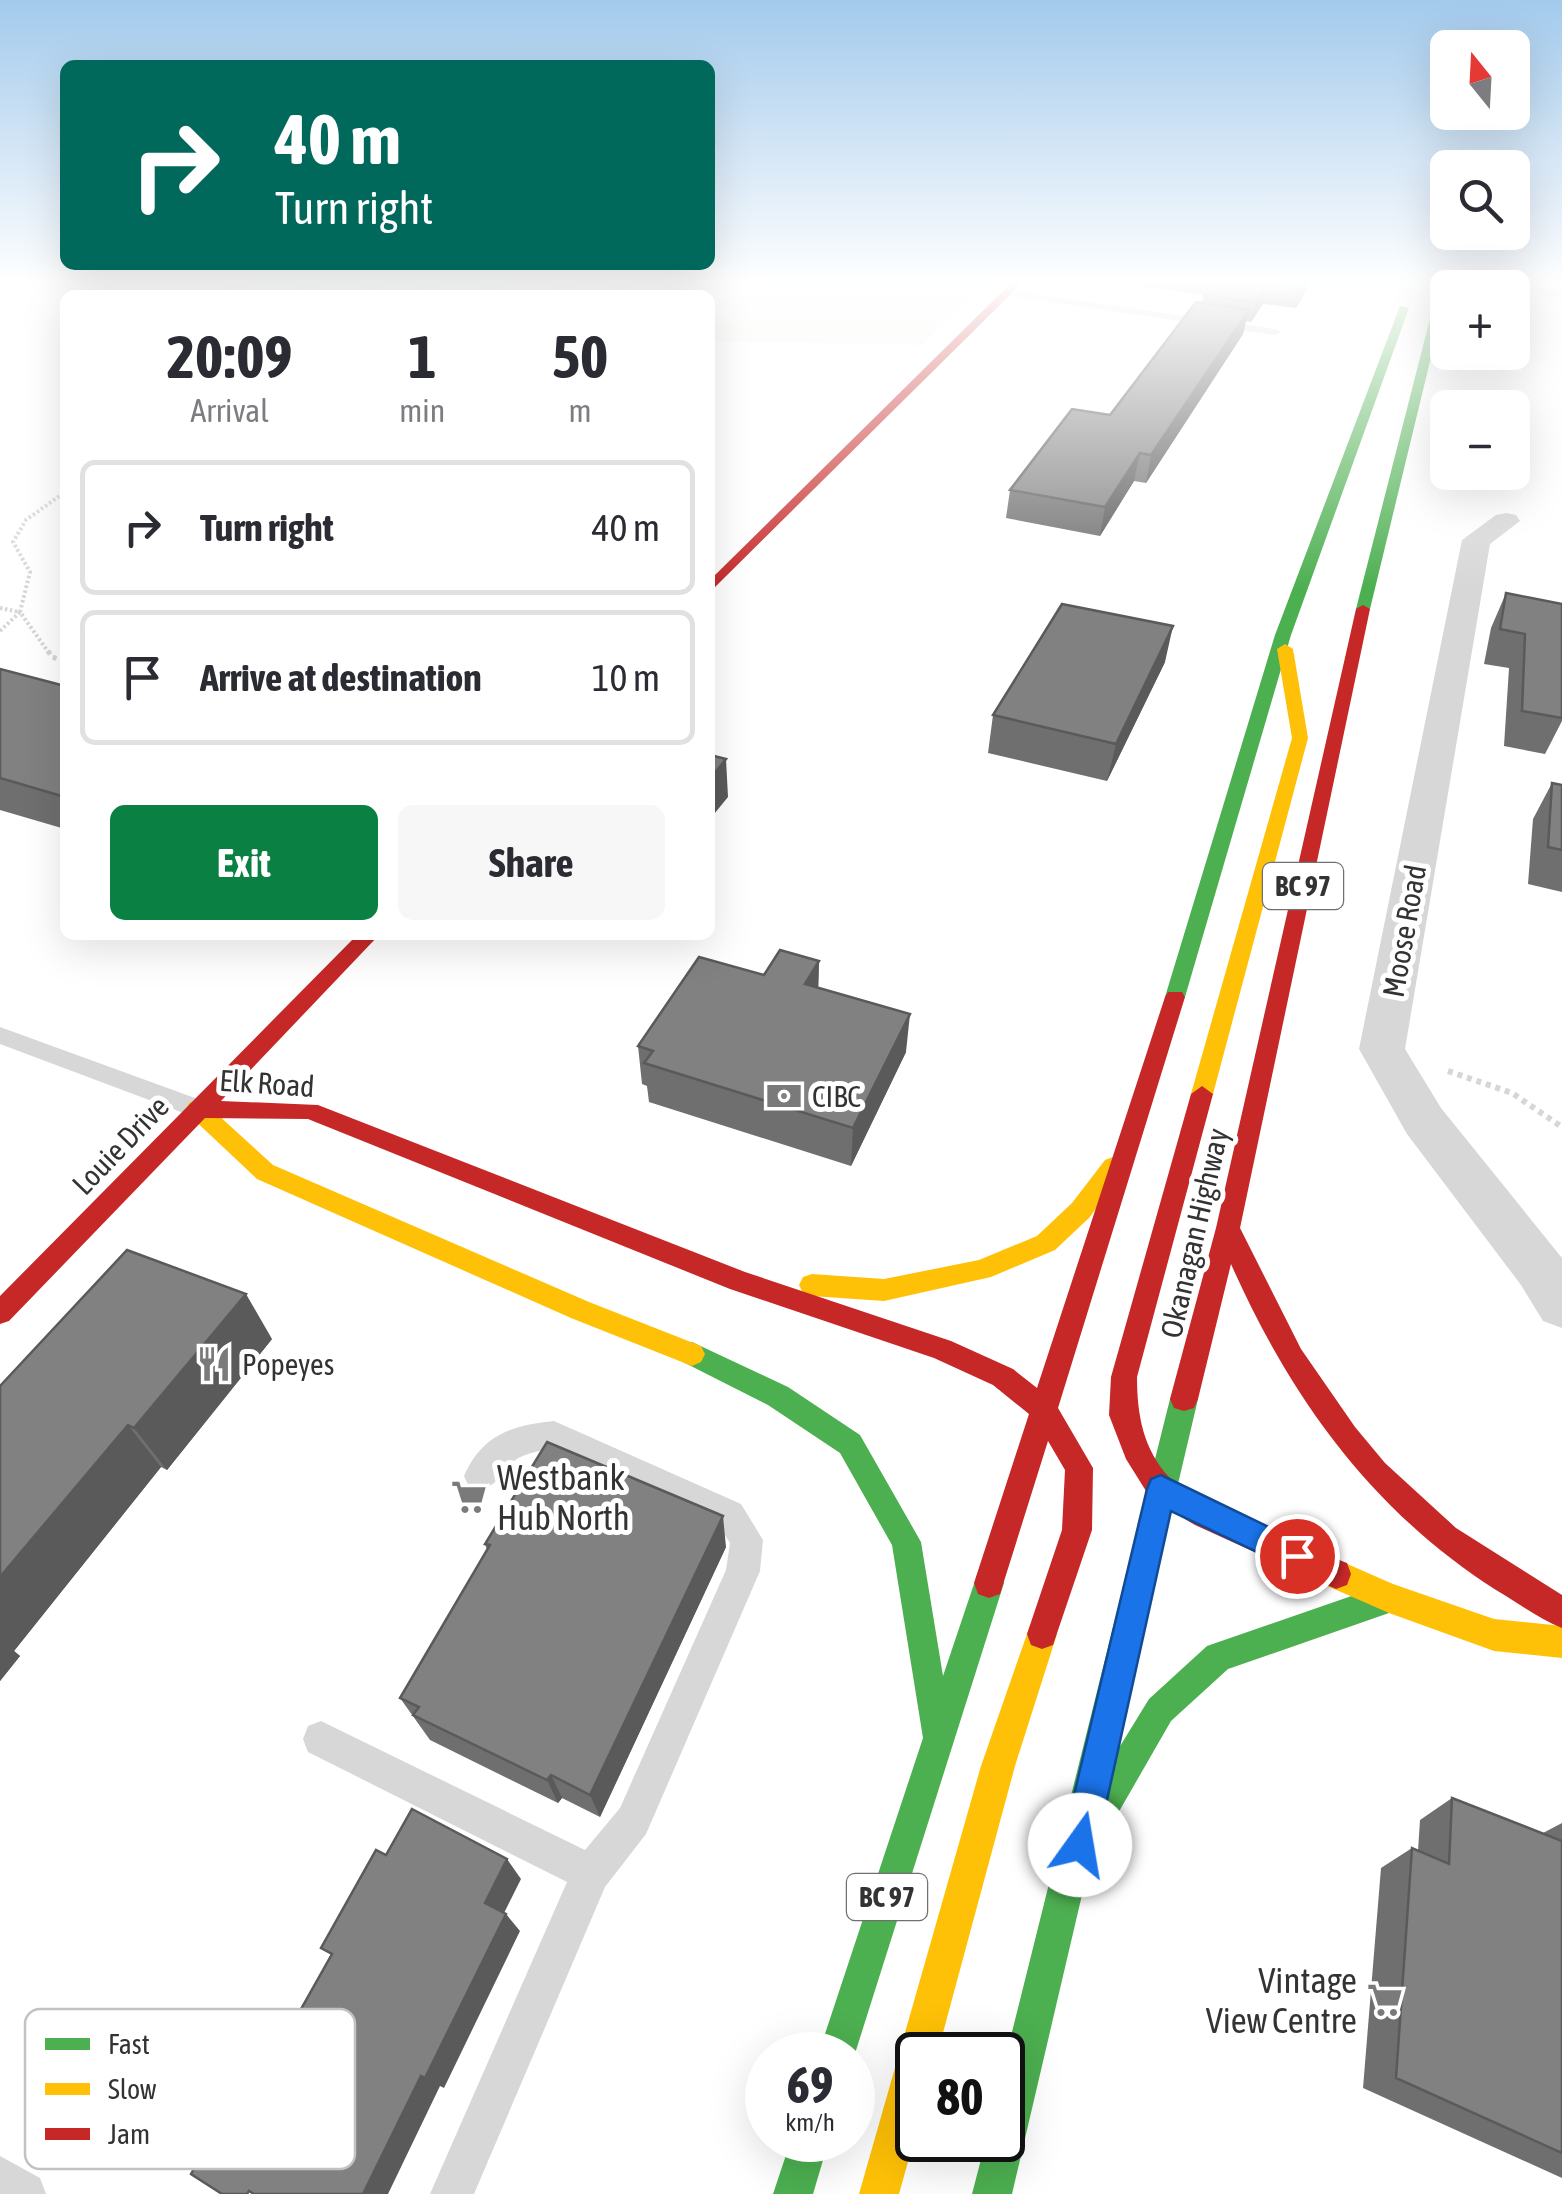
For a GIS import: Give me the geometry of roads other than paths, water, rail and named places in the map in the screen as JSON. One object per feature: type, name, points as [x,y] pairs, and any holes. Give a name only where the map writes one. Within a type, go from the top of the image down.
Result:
[{"type":"main road","points":[[715,583],[914,385]]},
{"type":"main road","name":"BC 97","points":[[844,2032],[1132,1140],[1283,636],[1318,533],[1377,385]]},
{"type":"main road","name":"Okanagan Highway","points":[[992,2194],[1080,1845],[1161,1489],[1228,1228],[1374,555],[1418,385]]},
{"type":"main road","points":[[1283,636],[1300,738],[1124,1377],[1124,1415],[1136,1450],[1161,1489],[1205,1515],[1389,1598],[1494,1635],[1562,1642]]},
{"type":"main road","name":"Louie Drive","points":[[0,1313],[364,940]]},
{"type":"main road","name":"Elk Road","points":[[197,1109],[310,1111],[739,1280]]},
{"type":"main road","name":"Elk Road","points":[[197,1109],[265,1172],[580,1310],[692,1354],[778,1396],[850,1444],[906,1542],[938,1739]]},
{"type":"main road","points":[[739,1280],[884,1290],[982,1270],[1046,1242],[1081,1210],[1132,1140]]},
{"type":"main road","points":[[1228,1228],[1275,1336],[1354,1453],[1436,1530],[1562,1613]]},
{"type":"main road","points":[[739,1280],[942,1349],[1003,1377],[1045,1412],[1080,1468],[1077,1530],[998,1766],[924,2032]]},
{"type":"main road","points":[[1080,1845],[1160,1710],[1218,1657],[1389,1598]]},
{"type":"main road","points":[[879,2194],[895,2137]]},
{"type":"main road","points":[[793,2194],[803,2162]]},
{"type":"street","name":"Moose Road","points":[[1506,521],[1476,540],[1382,1049],[1424,1121],[1540,1269],[1562,1305]]},
{"type":"lane","points":[[0,1034],[197,1109]]},
{"type":"lane","points":[[452,2194],[591,1873],[633,1821],[743,1571],[746,1540],[730,1515],[554,1435],[518,1439],[500,1451],[480,1476]]},
{"type":"lane","points":[[321,1738],[591,1873]]},
{"type":"lane","points":[[0,2178],[24,2194]]},
{"type":"place","name":"CIBC","points":[[784,1096]]},
{"type":"place","name":"Popeyes","points":[[214,1364]]},
{"type":"place","name":"Westbank Hub North","points":[[469,1497]]},
{"type":"place","name":"Vintage View Centre","points":[[1385,2000]]}]
